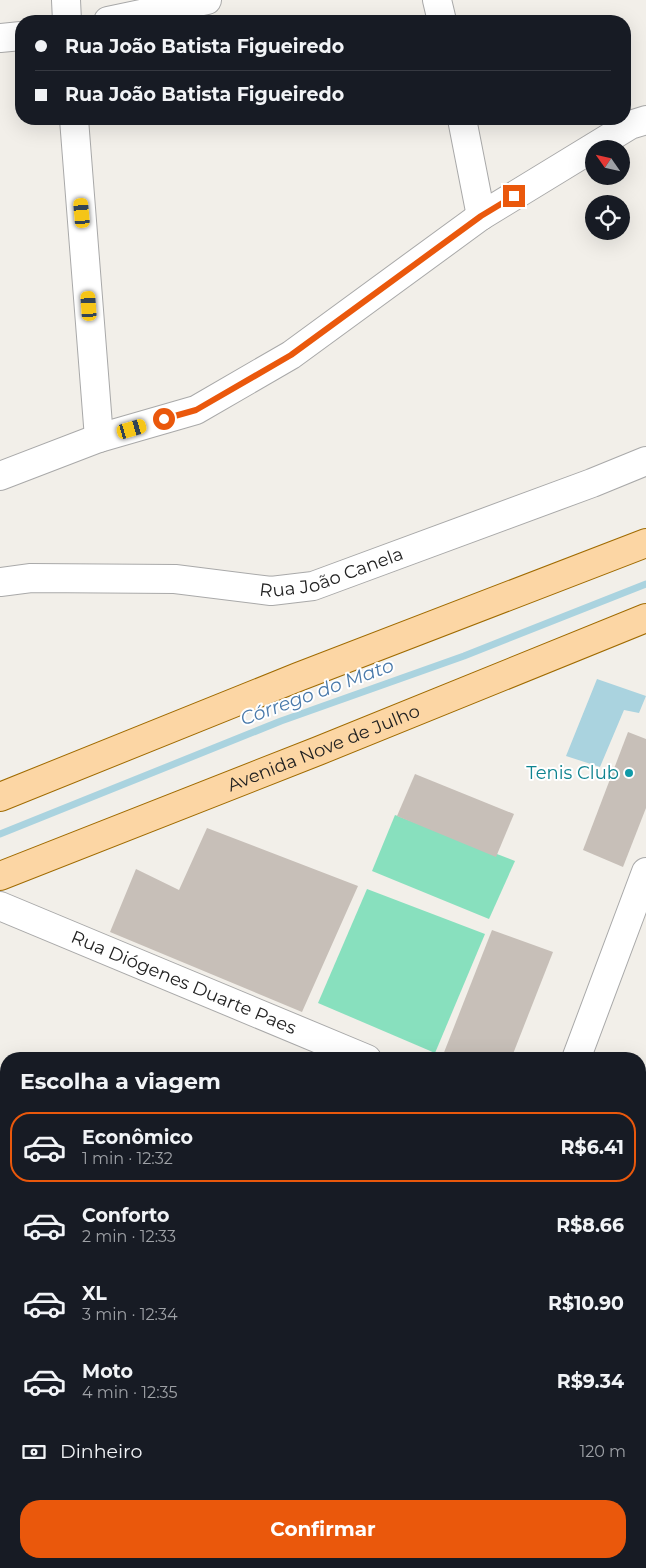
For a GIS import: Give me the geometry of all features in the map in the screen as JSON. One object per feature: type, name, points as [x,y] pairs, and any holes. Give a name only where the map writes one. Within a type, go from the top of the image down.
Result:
[{"type":"main road","points":[[0,798],[307,674],[646,543]]},
{"type":"main road","name":"Avenida Nove de Julho","points":[[0,876],[318,751],[646,618]]},
{"type":"street","points":[[66,0],[67,15]]},
{"type":"street","points":[[136,15],[206,0]]},
{"type":"street","points":[[437,0],[441,15]]},
{"type":"street","points":[[0,38],[15,37]]},
{"type":"street","points":[[631,125],[646,120]]},
{"type":"street","points":[[74,125],[99,438]]},
{"type":"street","points":[[463,125],[481,216]]},
{"type":"street","points":[[0,476],[99,438],[196,410],[291,355],[481,216],[630,125]]},
{"type":"street","name":"Rua João Canela","points":[[0,582],[31,578],[175,579],[271,591],[313,586],[646,462]]},
{"type":"street","points":[[579,1052],[646,872]]},
{"type":"street","name":"Rua Diógenes Duarte Paes","points":[[0,906],[330,1052]]},
{"type":"green space","points":[[395,815],[515,861],[489,919],[372,871]]},
{"type":"green space","points":[[367,889],[485,934],[435,1052],[318,1003]]},
{"type":"water","points":[[597,679],[646,696],[639,713],[624,710],[600,767],[566,756]]},
{"type":"building","name":"Tenis Club","points":[[628,732],[646,739],[646,808],[623,867],[583,850]]},
{"type":"building","points":[[415,774],[514,814],[496,857],[397,816]]},
{"type":"building","points":[[207,828],[358,886],[302,1012],[110,932],[136,869],[179,890]]},
{"type":"building","points":[[492,930],[553,952],[514,1052],[444,1052]]},
{"type":"waterway","name":"Córrego do Mato","points":[[0,834],[281,721],[464,656],[646,584]]},
{"type":"place","name":"Tenis Club","points":[[629,773]]},
{"type":"route","points":[[164,419],[196,410],[291,355],[481,216],[514,196]]}]
